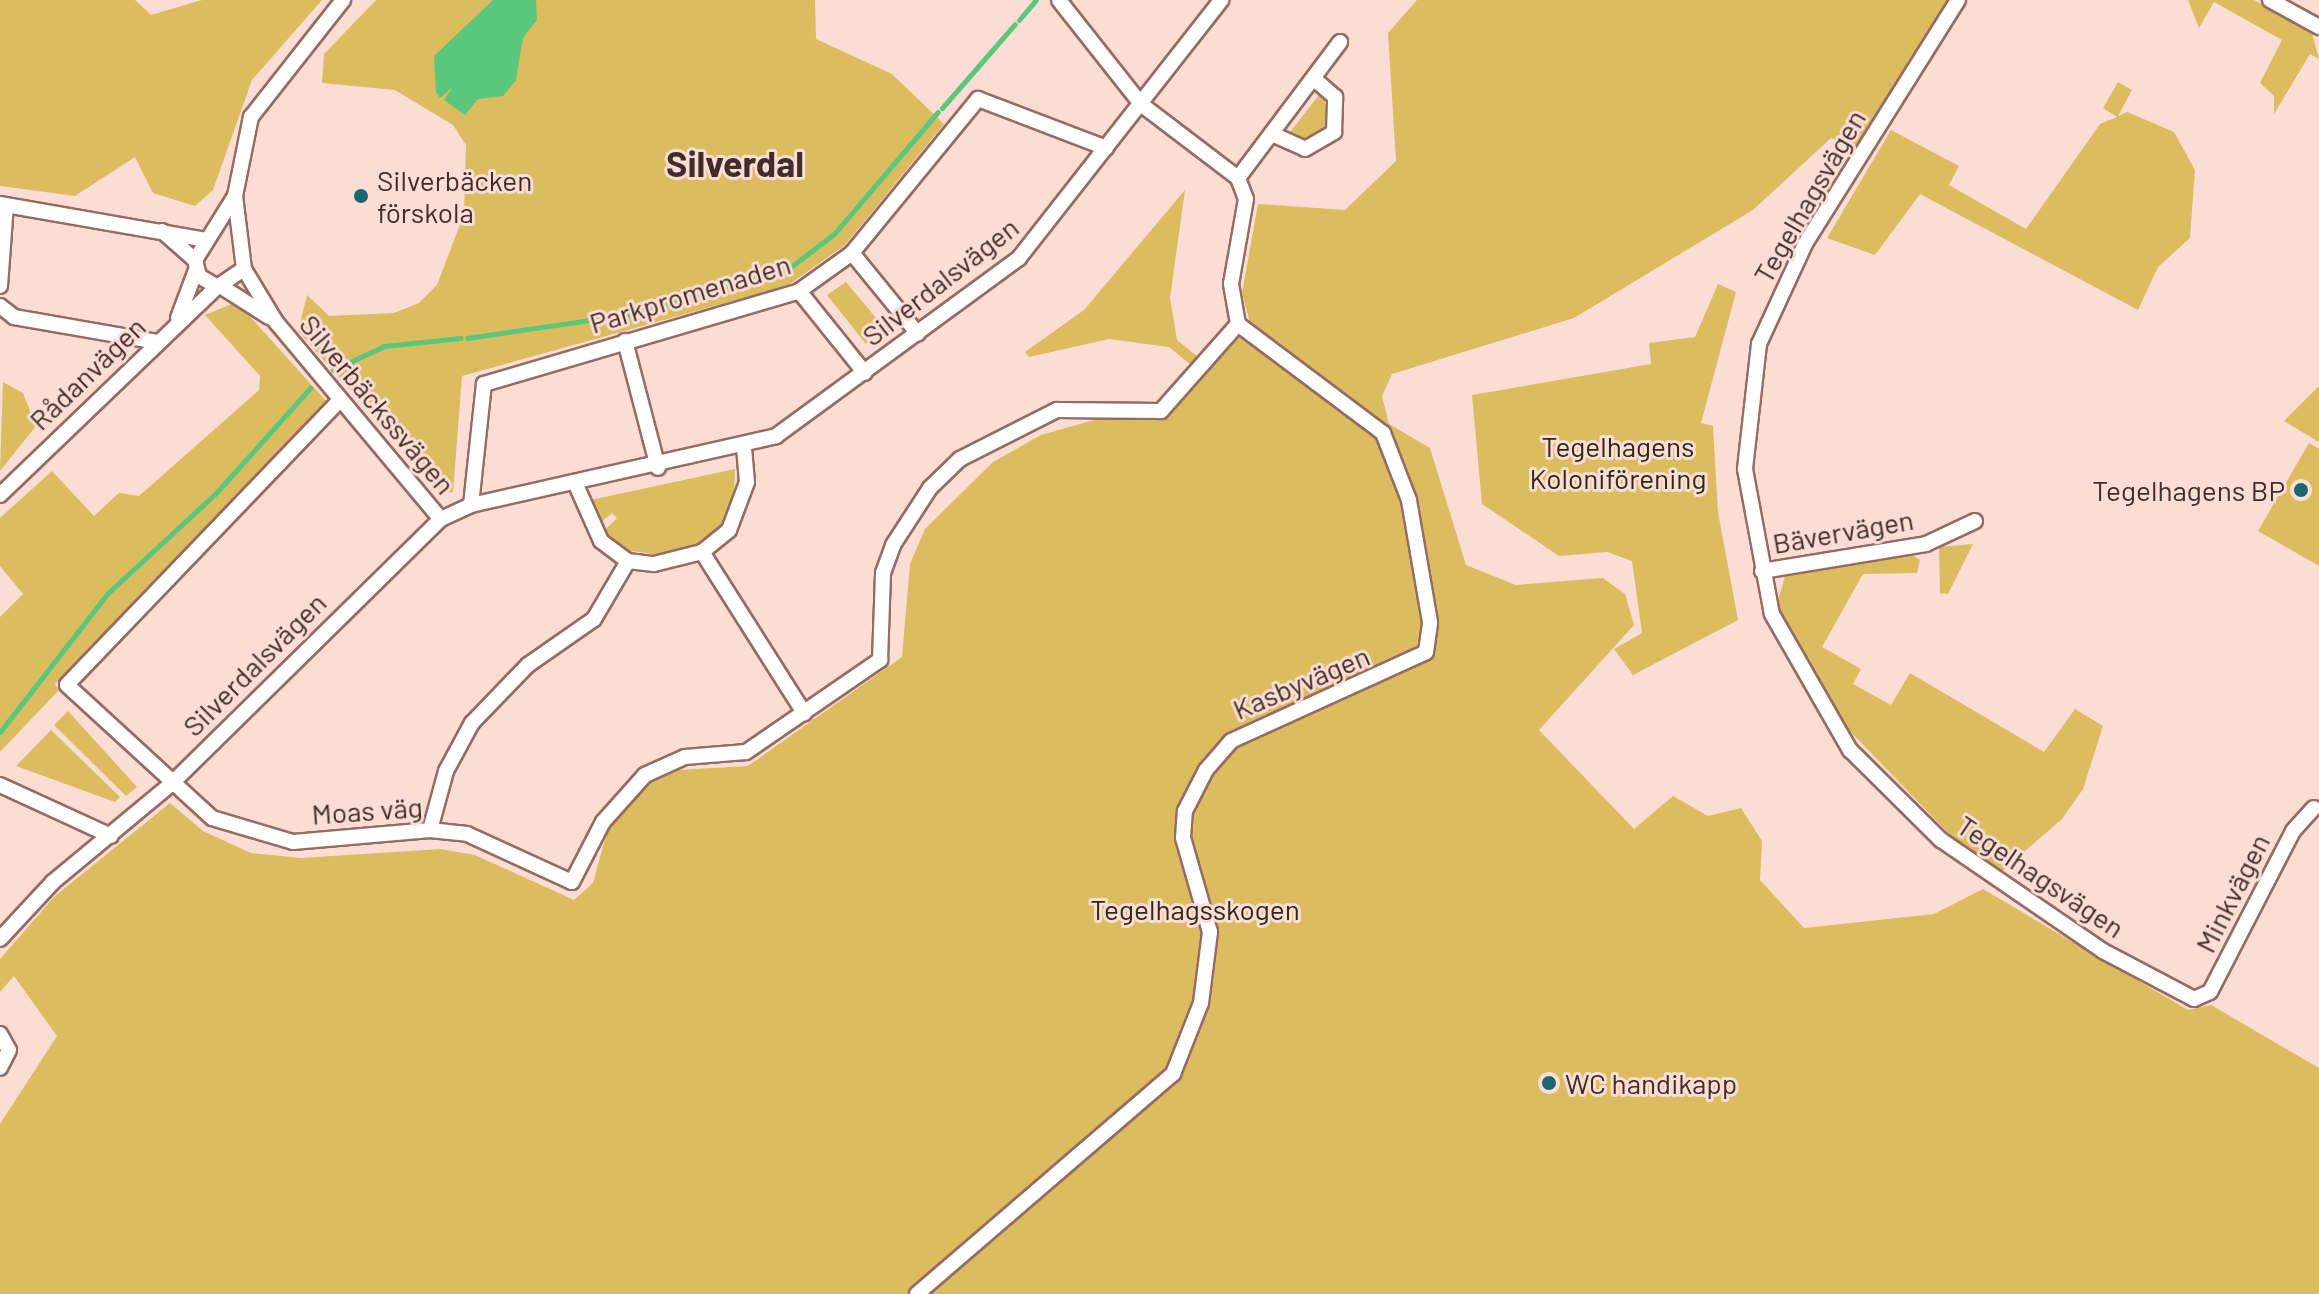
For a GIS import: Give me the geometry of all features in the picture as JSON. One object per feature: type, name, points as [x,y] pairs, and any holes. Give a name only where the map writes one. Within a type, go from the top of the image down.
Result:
[{"type":"street","name":"Rådanvägen","points":[[0,495],[176,322],[244,269],[235,196],[251,117],[343,0]]},
{"type":"street","name":"Silverdalsvägen","points":[[0,939],[53,882],[171,784],[441,519],[471,505],[577,487],[744,448],[776,436],[918,334],[1037,242],[1221,0]]},
{"type":"street","name":"Tegelhagsvägen","points":[[1958,0],[1805,244],[1759,344],[1745,469],[1772,614],[1817,702],[1850,750],[1932,832],[2078,936],[2194,999]]},
{"type":"street","points":[[2270,0],[2319,27]]},
{"type":"street","points":[[702,552],[804,713],[880,660],[883,573],[893,545],[930,488],[960,459],[1057,410],[1161,411],[1238,324],[1231,284],[1246,199],[1238,178],[1141,104],[1058,2]]},
{"type":"street","points":[[1238,178],[1340,42]]},
{"type":"street","points":[[1272,134],[1305,149],[1334,132],[1335,97],[1314,79]]},
{"type":"street","name":"Parkpromenaden","points":[[471,505],[484,384],[799,291],[852,253],[978,99],[1106,148]]},
{"type":"street","name":"Rådanvägen","points":[[176,322],[195,265],[235,196]]},
{"type":"street","points":[[0,286],[3,204],[209,238],[241,248]]},
{"type":"street","points":[[162,231],[220,287]]},
{"type":"street","points":[[852,253],[918,334]]},
{"type":"street","name":"Silverbäckssvägen","points":[[244,269],[276,322],[339,401],[441,519]]},
{"type":"street","name":"Silverbäckssvägen","points":[[220,287],[276,322]]},
{"type":"street","points":[[799,291],[865,373]]},
{"type":"street","points":[[0,306],[14,317],[157,342]]},
{"type":"street","name":"Kasbyvägen","points":[[917,1294],[1173,1074],[1201,1003],[1210,932],[1183,838],[1185,811],[1206,770],[1231,741],[1426,652],[1429,602],[1397,454],[1359,409],[1265,351],[1238,324]]},
{"type":"street","points":[[625,341],[658,468]]},
{"type":"street","name":"Moas väg","points":[[339,401],[67,685],[171,784],[212,818],[293,842],[430,830],[490,840],[572,882],[616,804],[645,775],[685,757],[746,752],[804,713]]},
{"type":"street","points":[[577,487],[601,541],[628,561],[654,564],[702,552],[729,530],[744,503],[744,448]]},
{"type":"street","name":"Bävervägen","points":[[1762,571],[1926,544],[1975,521]]},
{"type":"street","points":[[430,830],[446,771],[472,723],[528,665],[594,619],[628,561]]},
{"type":"street","points":[[0,785],[111,836]]},
{"type":"street","name":"Minkvägen","points":[[2194,999],[2210,992],[2293,831],[2314,808]]},
{"type":"street","points":[[0,1034],[9,1050],[0,1068]]},
{"type":"green space","points":[[0,0],[135,0],[151,15],[202,0],[322,0],[252,80],[213,190],[195,206],[153,193],[135,157],[75,196],[0,186]]},
{"type":"green space","points":[[376,0],[815,0],[816,39],[892,74],[944,124],[845,245],[787,286],[462,376],[453,492],[442,493],[298,331],[307,295],[329,316],[394,313],[419,303],[437,285],[464,214],[466,145],[453,125],[395,90],[322,83],[324,54]]},
{"type":"green space","name":"Tegelhagsskogen","points":[[1417,0],[1950,0],[1860,147],[1831,138],[1753,210],[1574,318],[1392,374],[1382,396],[1389,424],[1430,448],[1466,565],[1516,585],[1603,578],[1625,594],[1634,625],[1539,730],[1634,829],[1673,796],[1708,816],[1741,808],[1762,841],[1760,880],[1804,928],[1934,914],[1983,889],[2188,1010],[2211,1005],[2319,1068],[2319,1294],[0,1294],[0,1124],[57,1036],[14,976],[0,992],[0,959],[55,896],[170,803],[203,831],[251,853],[301,858],[440,849],[475,855],[574,900],[593,883],[607,832],[649,782],[677,770],[748,766],[902,657],[910,564],[925,529],[993,462],[1041,435],[1115,414],[1171,414],[1250,323],[1242,293],[1258,204],[1345,210],[1396,161],[1388,33]]},
{"type":"green space","points":[[2188,0],[2254,0],[2312,33],[2319,59],[2310,54],[2274,114],[2274,96],[2260,83],[2282,40],[2214,2],[2199,28]]},
{"type":"green space","points":[[2118,82],[2132,90],[2118,116],[2127,112],[2174,132],[2195,170],[2190,238],[2158,267],[2138,310],[1920,194],[1875,255],[1827,238],[1891,130],[1959,166],[1949,185],[2026,229],[2100,124],[2117,117],[2103,108]]},
{"type":"green space","points":[[1323,90],[1330,128],[1312,141],[1287,136]]},
{"type":"green space","points":[[1185,190],[1170,298],[1177,340],[1198,357],[1191,365],[1169,347],[1109,339],[1029,357],[1025,352],[1084,310]]},
{"type":"green space","points":[[846,282],[886,330],[866,344],[827,295]]},
{"type":"green space","name":"Tegelhagens Koloniförening","points":[[1718,284],[1736,292],[1701,423],[1713,426],[1718,512],[1738,620],[1633,675],[1614,649],[1642,633],[1632,561],[1607,552],[1559,556],[1482,504],[1472,395],[1651,364],[1649,343],[1695,337]]},
{"type":"green space","points":[[237,302],[326,401],[55,684],[59,690],[0,752],[0,617],[23,594],[0,566],[0,518],[52,471],[94,516],[119,493],[139,496],[259,390],[260,376],[205,315]]},
{"type":"green space","points":[[3,382],[23,393],[36,426],[0,471]]},
{"type":"green space","points":[[2319,386],[2319,442],[2284,421]]},
{"type":"green space","name":"Tegelhagens BP","points":[[2309,443],[2319,449],[2319,566],[2258,531]]},
{"type":"green space","points":[[735,469],[734,496],[720,526],[693,550],[669,557],[627,550],[603,532],[617,518],[612,513],[598,525],[586,501]]},
{"type":"green space","points":[[1973,544],[1948,594],[1940,593],[1939,547]]},
{"type":"green space","points":[[1909,553],[1920,560],[1917,573],[1863,574],[1822,647],[1861,669],[1853,684],[1891,705],[1910,673],[2044,752],[2075,709],[2103,726],[2083,789],[2062,819],[2001,872],[1959,844],[1845,726],[1777,604],[1785,576]]},
{"type":"green space","points":[[68,711],[137,787],[126,796],[54,725]]},
{"type":"green space","points":[[51,730],[120,797],[115,802],[16,766]]},
{"type":"shaded area","points":[[493,0],[536,0],[537,20],[523,38],[516,80],[503,96],[478,99],[465,115],[444,100],[452,88],[440,98],[436,92],[434,56]]},
{"type":"waterway","points":[[1019,20],[1036,0]]},
{"type":"waterway","points":[[942,108],[1015,24]]},
{"type":"waterway","points":[[467,338],[632,314],[788,269],[834,234],[938,112]]},
{"type":"waterway","points":[[333,370],[384,346],[461,338]]},
{"type":"waterway","points":[[0,732],[108,593],[217,492],[310,388]]},
{"type":"place","name":"Silverbäcken förskola","points":[[361,196]]},
{"type":"place","name":"Tegelhagens BP","points":[[2301,490]]},
{"type":"place","name":"WC handikapp","points":[[1549,1083]]},
{"type":"district","name":"Silverdal","points":[[735,163]]}]
